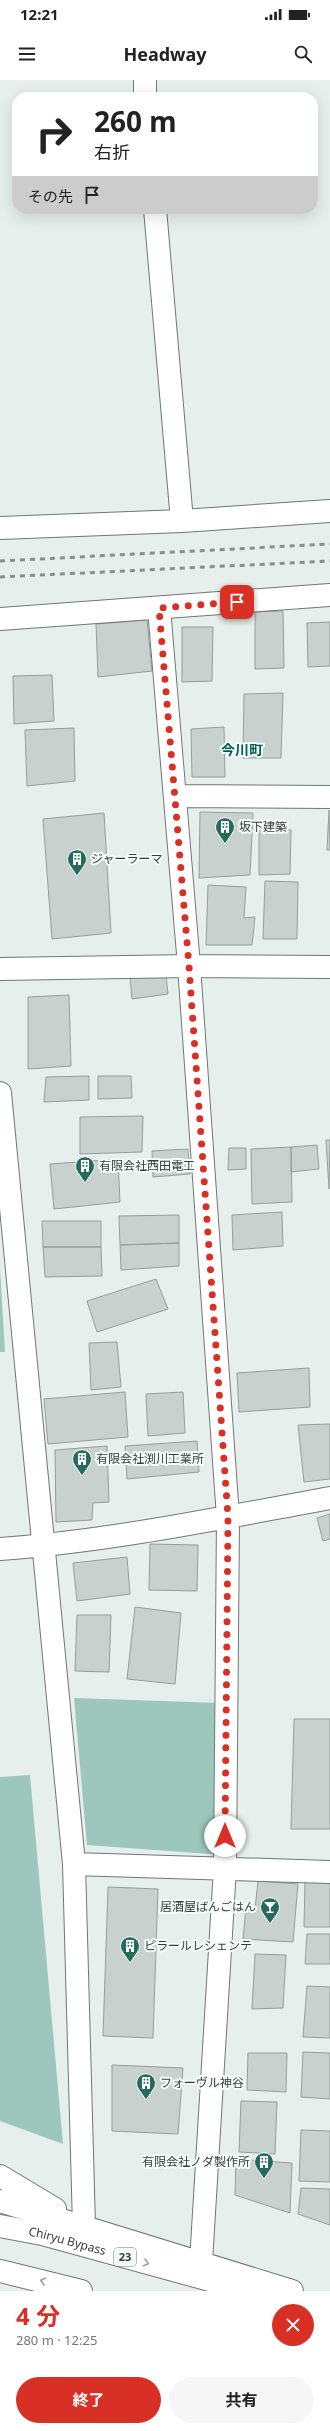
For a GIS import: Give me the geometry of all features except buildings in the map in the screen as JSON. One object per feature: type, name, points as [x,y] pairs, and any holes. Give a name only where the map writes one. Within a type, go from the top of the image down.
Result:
[{"type":"main road","points":[[155,214],[182,521]]},
{"type":"main road","points":[[0,528],[182,521],[330,511]]},
{"type":"main road","points":[[0,618],[330,595]]},
{"type":"main road","points":[[159,608],[176,796],[189,966],[228,1517],[225,1868],[201,2262]]},
{"type":"main road","points":[[176,796],[330,797]]},
{"type":"main road","points":[[0,969],[189,966],[330,967]]},
{"type":"main road","points":[[0,1093],[42,1546],[74,1864],[84,2226]]},
{"type":"main road","points":[[0,1549],[42,1546],[228,1517],[330,1498]]},
{"type":"main road","points":[[74,1864],[330,1872]]},
{"type":"main road","points":[[0,2176],[84,2226]]},
{"type":"main road","points":[[0,2201],[292,2291]]},
{"type":"main road","name":"Chiryu Bypass","points":[[0,2226],[42,2234],[250,2291]]},
{"type":"main road","points":[[0,2271],[81,2291]]},
{"type":"green space","points":[[0,1268],[5,1352],[0,1352]]},
{"type":"green space","points":[[74,1698],[221,1703],[223,1855],[87,1845]]},
{"type":"green space","points":[[30,1775],[63,2144],[0,2121],[0,1777]]},
{"type":"railway","points":[[0,561],[330,544]]},
{"type":"railway","points":[[0,577],[330,561]]},
{"type":"place","name":"坂下建築","points":[[225,844]]},
{"type":"place","name":"ジャーラーマ","points":[[77,876]]},
{"type":"place","name":"有限会社西田電工","points":[[85,1183]]},
{"type":"place","name":"有限会社渕川工業所","points":[[82,1476]]},
{"type":"place","name":"居酒屋ばんごはん","points":[[270,1924]]},
{"type":"place","name":"ピラールレシェンテ","points":[[130,1963]]},
{"type":"place","name":"フォーヴル神谷","points":[[146,2100]]},
{"type":"place","name":"有限会社ノダ製作所","points":[[264,2179]]},
{"type":"district","name":"今川町","points":[[242,750]]},
{"type":"route","points":[[225,1836],[228,1517],[189,966],[176,796],[159,608],[237,602]]}]
